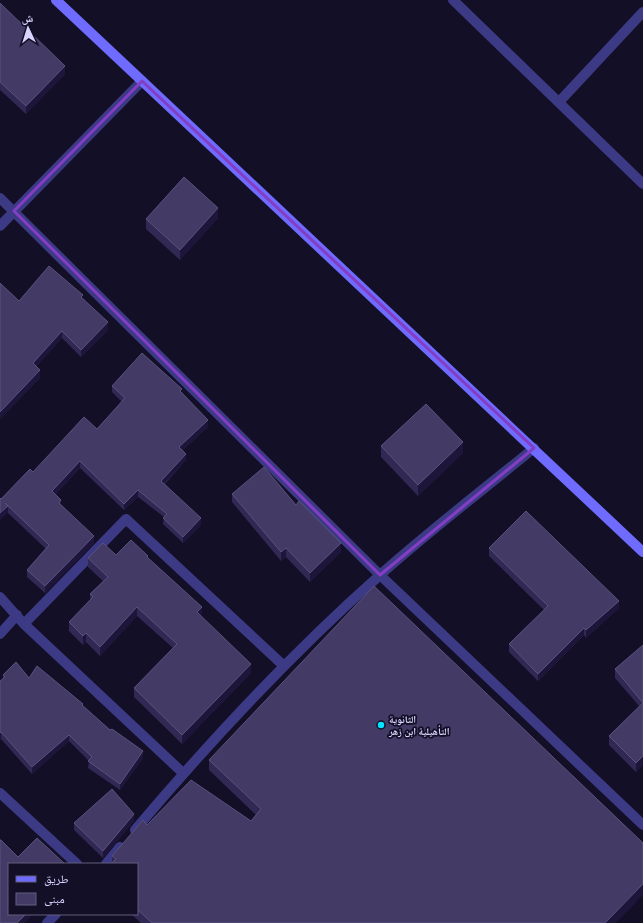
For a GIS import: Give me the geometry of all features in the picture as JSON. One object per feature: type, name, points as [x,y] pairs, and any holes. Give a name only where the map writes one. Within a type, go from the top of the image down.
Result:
[{"type":"main road","points":[[56,0],[643,552]]},
{"type":"street","points":[[453,0],[643,184]]},
{"type":"street","points":[[559,102],[643,12]]},
{"type":"street","points":[[0,226],[142,81]]},
{"type":"street","points":[[0,198],[380,575],[643,824]]},
{"type":"street","points":[[107,863],[183,773],[284,666],[380,575],[534,448]]},
{"type":"street","points":[[24,624],[126,519],[284,666]]},
{"type":"street","points":[[0,597],[24,624],[183,773]]},
{"type":"street","points":[[0,634],[17,615]]},
{"type":"street","points":[[0,792],[76,863]]},
{"type":"street","points":[[47,923],[55,915]]},
{"type":"highlighted area","points":[[142,81],[534,448],[380,575],[14,211]]},
{"type":"building","points":[[0,3],[65,66],[26,106],[0,82]]},
{"type":"building","points":[[184,177],[218,208],[180,250],[146,219]]},
{"type":"building","points":[[49,266],[83,295],[81,297],[108,322],[81,350],[62,331],[33,363],[40,370],[0,412],[0,283],[19,301]]},
{"type":"building","points":[[142,353],[182,389],[180,391],[208,420],[179,447],[186,454],[161,481],[201,518],[183,537],[163,518],[167,514],[138,490],[124,504],[80,461],[52,491],[61,500],[59,503],[94,536],[45,586],[27,570],[49,545],[5,503],[8,506],[0,513],[0,498],[1,499],[30,469],[33,472],[84,417],[97,429],[125,398],[112,386]]},
{"type":"building","points":[[426,404],[463,442],[418,485],[381,446]]},
{"type":"building","points":[[264,467],[296,505],[299,501],[341,543],[310,573],[286,548],[281,552],[232,494]]},
{"type":"building","points":[[526,511],[619,601],[586,630],[584,628],[538,674],[509,644],[548,606],[489,548]]},
{"type":"building","points":[[131,540],[148,556],[147,557],[202,607],[197,612],[251,664],[182,735],[134,688],[177,644],[137,607],[100,647],[86,633],[83,636],[69,622],[93,597],[90,594],[108,577],[88,558],[103,543],[116,555]]},
{"type":"building","name":"الثانوية التأهيلية ابن زهر","points":[[374,586],[643,843],[643,884],[605,923],[152,923],[138,910],[138,863],[112,863],[116,859],[112,856],[143,820],[147,825],[191,780],[251,821],[261,809],[209,760]]},
{"type":"building","points":[[643,645],[643,703],[615,669]]},
{"type":"building","points":[[16,662],[29,678],[37,666],[83,704],[82,705],[110,730],[112,729],[143,751],[120,784],[88,761],[92,757],[69,735],[32,767],[1,732],[0,733],[0,681],[5,677],[3,675]]},
{"type":"building","points":[[643,703],[643,756],[636,763],[609,736]]},
{"type":"building","points":[[112,789],[134,814],[103,851],[74,823]]},
{"type":"building","points":[[37,838],[64,863],[8,863],[8,915],[25,915],[17,923],[0,923],[0,840],[18,857]]},
{"type":"place","name":"الثانوية التأهيلية ابن زهر","points":[[381,725]]}]
